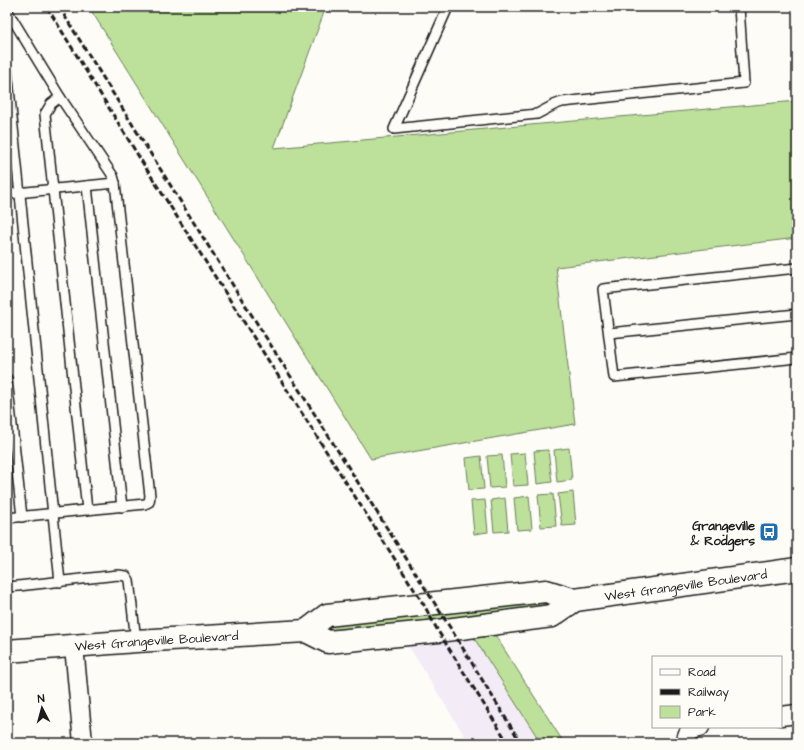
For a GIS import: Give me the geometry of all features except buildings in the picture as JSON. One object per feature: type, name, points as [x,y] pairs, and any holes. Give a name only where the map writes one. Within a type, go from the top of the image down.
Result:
[{"type":"main road","name":"West Grangeville Boulevard","points":[[8,649],[306,631],[328,642],[438,631],[552,616],[575,600],[797,569]]},
{"type":"street","points":[[74,646],[83,743]]},
{"type":"street","points":[[782,716],[797,714]]},
{"type":"lane","points":[[448,7],[394,129],[537,114],[562,102],[744,83],[739,7]]},
{"type":"lane","points":[[7,10],[10,22],[113,176],[150,496],[150,502],[145,504],[7,518]]},
{"type":"lane","points":[[7,69],[60,582]]},
{"type":"lane","points":[[60,97],[51,104],[45,114],[88,510]]},
{"type":"lane","points":[[7,194],[115,183]]},
{"type":"lane","points":[[87,186],[122,507]]},
{"type":"lane","points":[[797,268],[603,289],[614,377],[797,358]]},
{"type":"lane","points":[[609,334],[797,314]]},
{"type":"lane","points":[[7,380],[22,517]]},
{"type":"lane","points":[[7,590],[9,587],[118,575],[126,576],[129,580],[136,641]]},
{"type":"shaded area","points":[[467,627],[541,743],[469,743],[401,634]]},
{"type":"green space","points":[[89,7],[326,7],[274,148],[797,101],[797,238],[556,267],[575,424],[371,459]]},
{"type":"green space","points":[[569,448],[572,480],[557,482],[554,450]]},
{"type":"green space","points":[[548,450],[552,482],[537,484],[534,451]]},
{"type":"green space","points":[[525,453],[528,485],[513,486],[510,454]]},
{"type":"green space","points":[[502,455],[505,487],[490,488],[487,456]]},
{"type":"green space","points":[[481,456],[484,489],[469,490],[466,458]]},
{"type":"green space","points":[[573,492],[576,525],[562,526],[558,494]]},
{"type":"green space","points":[[553,494],[556,526],[541,527],[538,495]]},
{"type":"green space","points":[[529,496],[532,529],[517,530],[514,498]]},
{"type":"green space","points":[[505,498],[508,531],[494,532],[491,500]]},
{"type":"green space","points":[[485,500],[488,532],[474,534],[471,501]]},
{"type":"green space","points":[[575,600],[488,624],[564,743],[541,743],[467,627],[438,631],[306,631],[327,615]]},
{"type":"railway","points":[[47,7],[144,165],[424,605],[438,631],[508,743]]},
{"type":"railway","points":[[59,7],[239,295],[451,629],[521,743]]},
{"type":"place","name":"Grangeville & Rodgers","points":[[769,532]]}]
